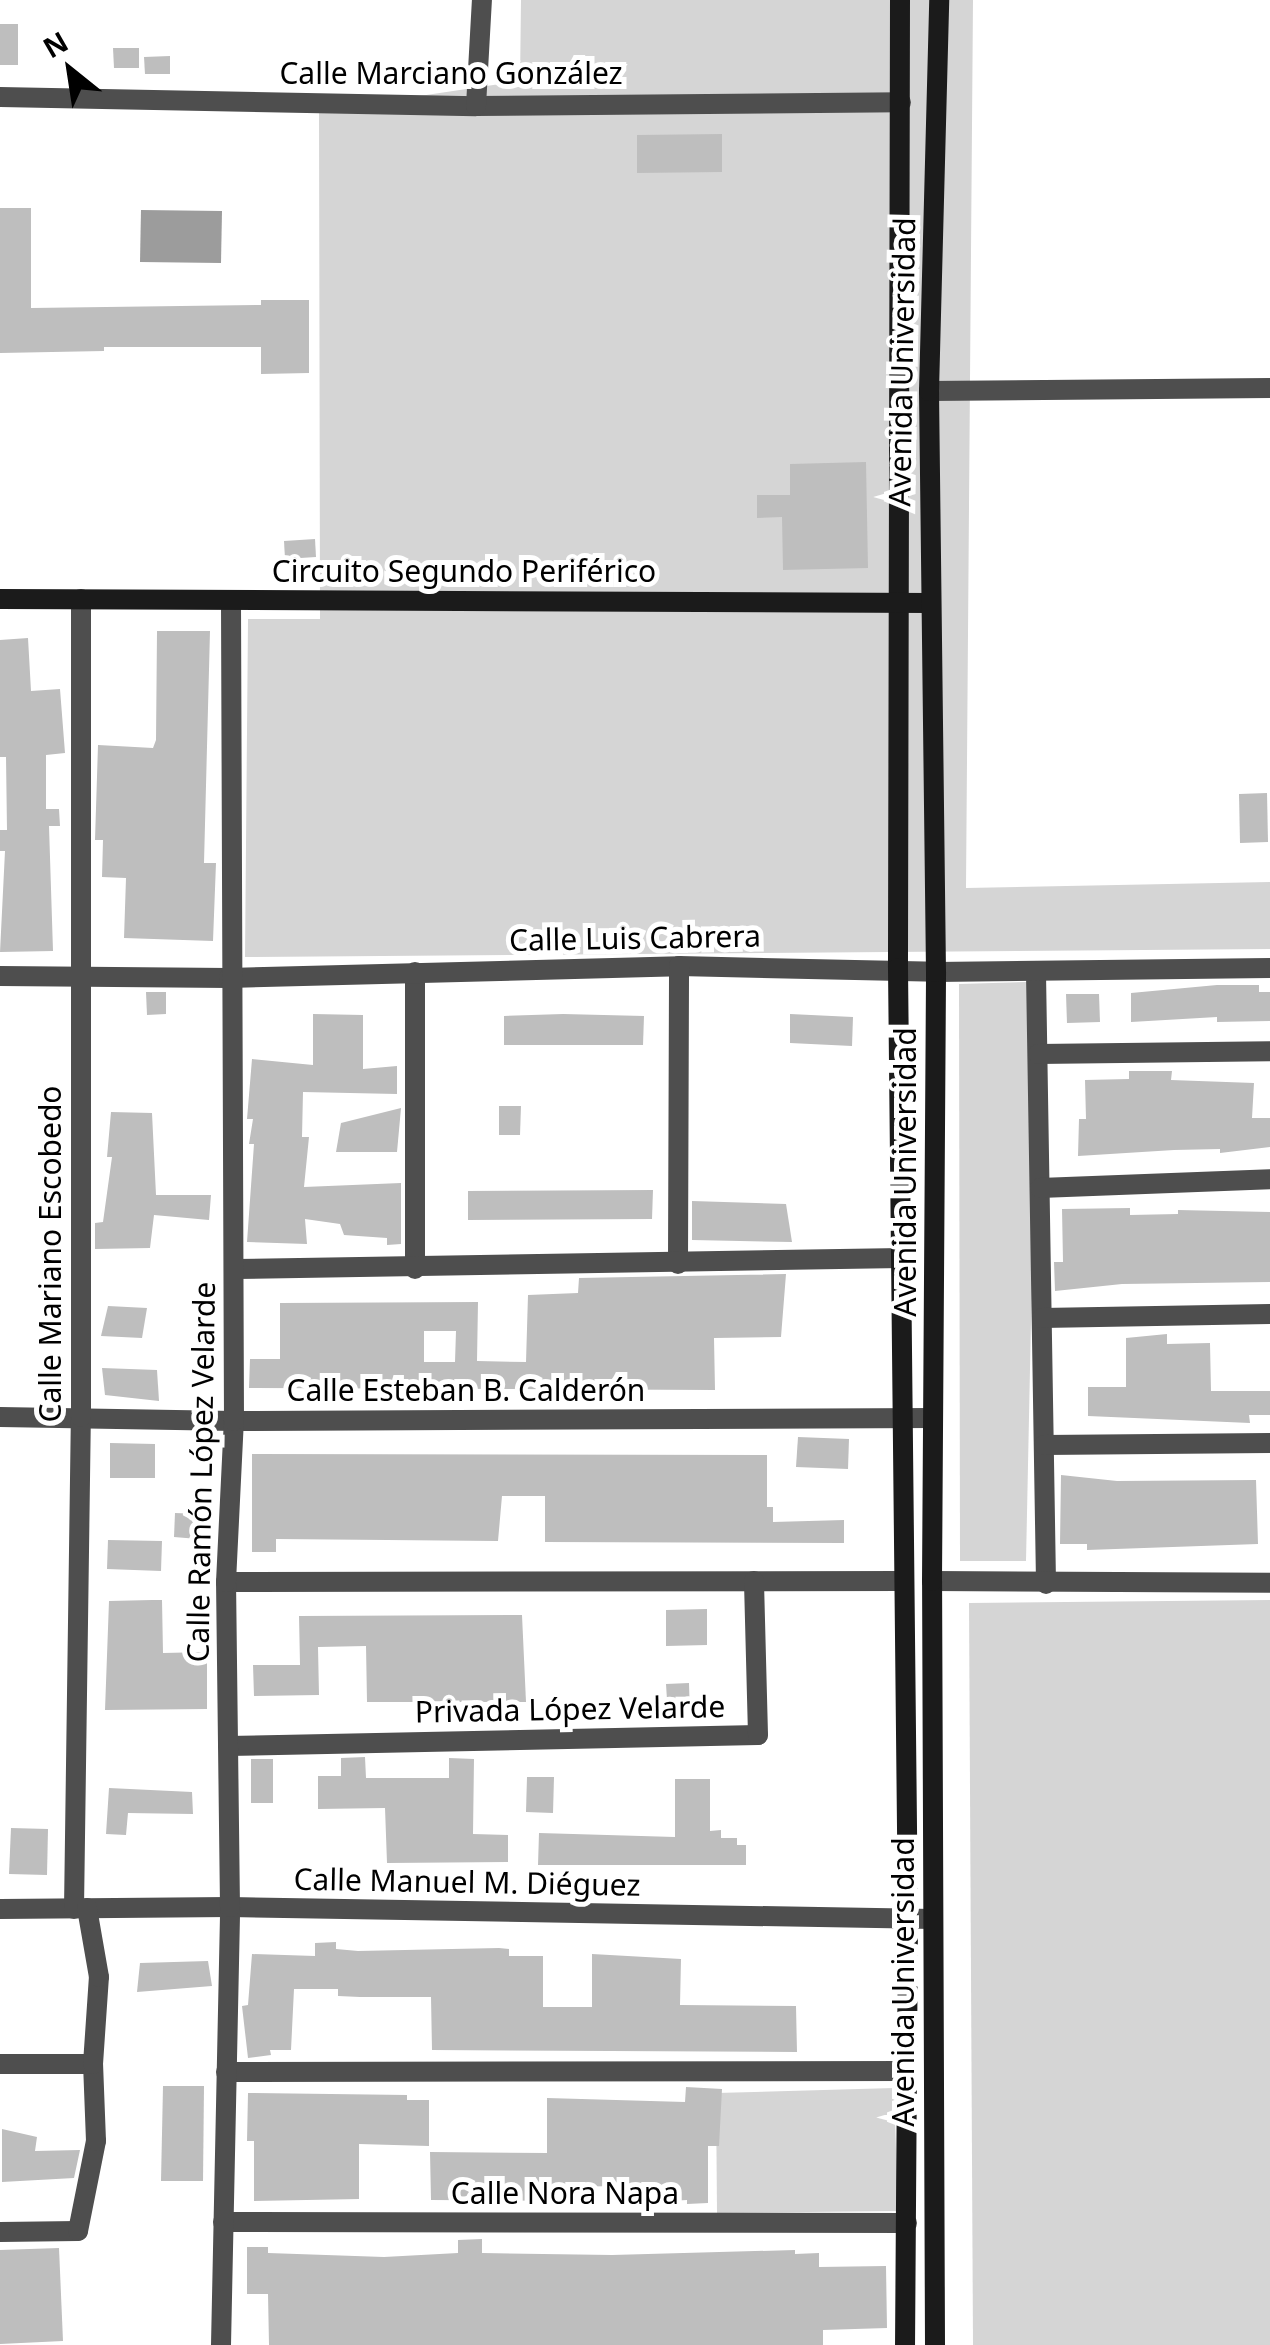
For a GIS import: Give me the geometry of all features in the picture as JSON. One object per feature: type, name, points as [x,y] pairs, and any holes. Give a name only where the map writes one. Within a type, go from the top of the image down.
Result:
[{"type":"main road","name":"Avenida Universidad","points":[[900,0],[898,968],[908,1919],[904,2345]]},
{"type":"main road","name":"Avenida Universidad","points":[[935,2345],[932,1581],[936,972],[928,603],[929,391],[940,0]]},
{"type":"main road","name":"Circuito Segundo Periférico","points":[[0,599],[928,603]]},
{"type":"street","points":[[476,106],[482,0]]},
{"type":"street","name":"Calle Marciano González","points":[[0,97],[476,106],[901,102]]},
{"type":"street","points":[[929,391],[1270,388]]},
{"type":"street","name":"Calle Mariano Escobedo","points":[[0,2232],[78,2231],[96,2141],[93,2064],[99,1977],[81,1908],[78,978],[82,600]]},
{"type":"street","name":"Calle Ramón López Velarde","points":[[221,2345],[230,1907],[226,1582],[234,1421],[235,1270],[230,978],[231,600]]},
{"type":"street","points":[[678,1264],[679,966]]},
{"type":"street","name":"Calle Luis Cabrera","points":[[0,976],[230,978],[679,966],[1036,973],[1270,968]]},
{"type":"street","points":[[415,972],[415,1269]]},
{"type":"street","points":[[1036,973],[1046,1584]]},
{"type":"street","points":[[1038,1054],[1270,1051]]},
{"type":"street","points":[[1040,1188],[1270,1179]]},
{"type":"street","points":[[235,1270],[902,1258]]},
{"type":"street","points":[[1042,1318],[1270,1314]]},
{"type":"street","name":"Calle Esteban B. Calderón","points":[[0,1417],[234,1421],[933,1418]]},
{"type":"street","points":[[1044,1445],[1270,1443]]},
{"type":"street","name":"Privada López Velarde","points":[[228,1746],[758,1736],[754,1581]]},
{"type":"street","points":[[226,1582],[903,1581]]},
{"type":"street","points":[[932,1581],[1270,1583]]},
{"type":"street","points":[[904,1675],[932,1676]]},
{"type":"street","name":"Calle Manuel M. Diéguez","points":[[0,1909],[230,1907],[933,1919]]},
{"type":"street","points":[[0,2064],[93,2064]]},
{"type":"street","points":[[226,2072],[906,2071]]},
{"type":"street","name":"Calle Nora Napa","points":[[223,2222],[907,2223]]},
{"type":"shaded area","points":[[521,0],[973,0],[966,888],[1270,882],[1270,949],[245,957],[248,619],[320,619],[319,111],[520,81]]},
{"type":"shaded area","points":[[141,210],[222,211],[221,263],[140,262]]},
{"type":"shaded area","points":[[1027,982],[1032,1273],[1026,1561],[960,1561],[959,984]]},
{"type":"shaded area","points":[[1270,1600],[1270,2345],[973,2345],[969,1603]]},
{"type":"shaded area","points":[[894,2088],[898,2211],[717,2213],[716,2093]]},
{"type":"building","points":[[0,24],[18,24],[18,65],[0,65]]},
{"type":"building","points":[[113,48],[139,48],[139,68],[114,68]]},
{"type":"building","points":[[170,56],[170,74],[145,74],[144,57]]},
{"type":"building","points":[[722,134],[722,172],[637,173],[637,135]]},
{"type":"building","points":[[0,208],[31,208],[31,308],[261,305],[261,300],[309,300],[309,373],[261,374],[261,347],[104,347],[104,351],[0,353]]},
{"type":"building","points":[[866,462],[868,568],[783,570],[782,517],[757,518],[757,495],[790,495],[790,464]]},
{"type":"building","points":[[315,539],[316,557],[285,559],[284,541]]},
{"type":"building","points":[[157,631],[210,631],[204,863],[216,863],[213,941],[124,938],[126,878],[102,877],[103,840],[95,840],[98,745],[153,748],[156,740]]},
{"type":"building","points":[[28,638],[31,691],[60,689],[65,753],[46,755],[46,809],[59,809],[60,826],[49,826],[53,951],[0,952],[5,851],[0,851],[0,830],[7,830],[6,757],[0,757],[0,640]]},
{"type":"building","points":[[1267,793],[1268,842],[1240,843],[1239,794]]},
{"type":"building","points":[[1259,985],[1259,992],[1270,992],[1270,1021],[1217,1022],[1217,1017],[1131,1022],[1131,993]]},
{"type":"building","points":[[146,992],[166,992],[166,1014],[147,1015]]},
{"type":"building","points":[[1066,994],[1099,994],[1100,1022],[1067,1023]]},
{"type":"building","points":[[313,1014],[363,1015],[363,1069],[397,1066],[397,1094],[303,1092],[302,1137],[309,1137],[304,1187],[401,1183],[401,1244],[387,1245],[387,1238],[344,1235],[340,1224],[305,1219],[307,1244],[247,1242],[254,1144],[249,1144],[253,1119],[247,1119],[252,1059],[313,1065]]},
{"type":"building","points":[[790,1014],[853,1017],[852,1046],[790,1043]]},
{"type":"building","points":[[504,1016],[644,1016],[643,1045],[504,1045]]},
{"type":"building","points":[[1129,1071],[1172,1071],[1171,1080],[1254,1083],[1252,1118],[1270,1118],[1270,1147],[1220,1153],[1220,1149],[1078,1156],[1079,1119],[1086,1119],[1085,1080],[1129,1079]]},
{"type":"building","points":[[499,1106],[521,1106],[520,1135],[499,1135]]},
{"type":"building","points":[[401,1108],[397,1152],[336,1152],[341,1123]]},
{"type":"building","points":[[111,1112],[152,1113],[156,1195],[211,1195],[209,1220],[154,1215],[150,1248],[95,1249],[95,1223],[103,1222],[112,1157],[107,1157]]},
{"type":"building","points":[[653,1190],[652,1219],[468,1220],[468,1191]]},
{"type":"building","points":[[692,1201],[786,1204],[792,1242],[692,1240]]},
{"type":"building","points":[[1130,1208],[1130,1215],[1178,1214],[1178,1210],[1270,1212],[1270,1282],[1122,1284],[1055,1291],[1054,1262],[1063,1262],[1062,1209]]},
{"type":"building","points":[[786,1274],[781,1337],[714,1338],[715,1390],[249,1388],[250,1359],[280,1359],[280,1303],[478,1302],[477,1361],[526,1362],[528,1295],[578,1293],[579,1278]],"holes":[[[424,1331],[456,1331],[455,1362],[424,1362]]]},
{"type":"building","points":[[108,1306],[147,1308],[142,1338],[101,1336]]},
{"type":"building","points":[[1167,1334],[1167,1344],[1210,1343],[1211,1391],[1270,1391],[1270,1415],[1249,1415],[1250,1423],[1088,1416],[1088,1387],[1126,1387],[1126,1338]]},
{"type":"building","points":[[102,1368],[157,1370],[159,1401],[105,1395]]},
{"type":"building","points":[[798,1437],[849,1439],[848,1469],[796,1467]]},
{"type":"building","points":[[110,1443],[155,1444],[155,1478],[110,1478]]},
{"type":"building","points":[[252,1454],[767,1455],[767,1507],[773,1507],[773,1522],[844,1520],[844,1543],[545,1542],[545,1496],[502,1496],[498,1541],[276,1539],[276,1552],[252,1552]]},
{"type":"building","points":[[1061,1475],[1117,1481],[1256,1480],[1258,1544],[1087,1550],[1087,1544],[1060,1544]]},
{"type":"building","points":[[175,1513],[200,1514],[198,1539],[174,1537]]},
{"type":"building","points":[[108,1540],[162,1541],[161,1571],[107,1569]]},
{"type":"building","points":[[162,1600],[163,1653],[207,1652],[207,1709],[105,1710],[109,1601]]},
{"type":"building","points":[[707,1609],[707,1645],[666,1646],[666,1610]]},
{"type":"building","points":[[522,1615],[526,1702],[367,1702],[366,1646],[318,1647],[319,1695],[254,1696],[253,1665],[300,1665],[299,1616]]},
{"type":"building","points":[[689,1683],[690,1716],[668,1717],[666,1684]]},
{"type":"building","points":[[365,1757],[366,1778],[449,1778],[449,1758],[474,1759],[473,1834],[508,1835],[508,1862],[387,1863],[385,1808],[318,1809],[318,1776],[341,1776],[341,1758]]},
{"type":"building","points":[[251,1759],[273,1759],[273,1803],[251,1803]]},
{"type":"building","points":[[527,1777],[554,1777],[553,1813],[526,1812]]},
{"type":"building","points":[[675,1779],[710,1779],[710,1831],[721,1830],[721,1838],[737,1838],[737,1845],[746,1845],[746,1865],[538,1865],[539,1833],[675,1837]]},
{"type":"building","points":[[109,1788],[192,1792],[193,1814],[128,1813],[126,1835],[106,1834]]},
{"type":"building","points":[[11,1828],[48,1829],[47,1875],[9,1874]]},
{"type":"building","points":[[336,1942],[336,1949],[358,1951],[499,1948],[509,1949],[509,1956],[543,1956],[543,2007],[592,2007],[592,1954],[681,1959],[680,2005],[796,2006],[797,2052],[432,2050],[431,1997],[338,1996],[338,1989],[294,1989],[291,2050],[270,2050],[271,2055],[248,2058],[242,2006],[248,2005],[252,1954],[315,1956],[315,1943]]},
{"type":"building","points":[[208,1961],[212,1986],[137,1992],[140,1963]]},
{"type":"building","points":[[163,2086],[204,2086],[203,2181],[161,2181]]},
{"type":"building","points":[[686,2087],[722,2089],[719,2146],[708,2146],[708,2203],[687,2204],[687,2200],[616,2204],[616,2186],[564,2187],[564,2201],[431,2200],[430,2152],[547,2153],[547,2098],[685,2102]]},
{"type":"building","points":[[248,2093],[407,2095],[407,2100],[429,2100],[429,2146],[359,2144],[359,2199],[254,2201],[254,2141],[247,2141]]},
{"type":"building","points":[[2,2129],[37,2137],[35,2151],[80,2150],[74,2178],[2,2182]]},
{"type":"building","points":[[482,2239],[482,2253],[612,2255],[795,2250],[795,2254],[819,2253],[819,2267],[886,2266],[887,2328],[823,2330],[823,2345],[269,2345],[268,2294],[247,2294],[247,2247],[268,2247],[268,2253],[384,2257],[458,2253],[458,2240]]},
{"type":"building","points":[[59,2248],[63,2341],[0,2344],[0,2250]]}]
